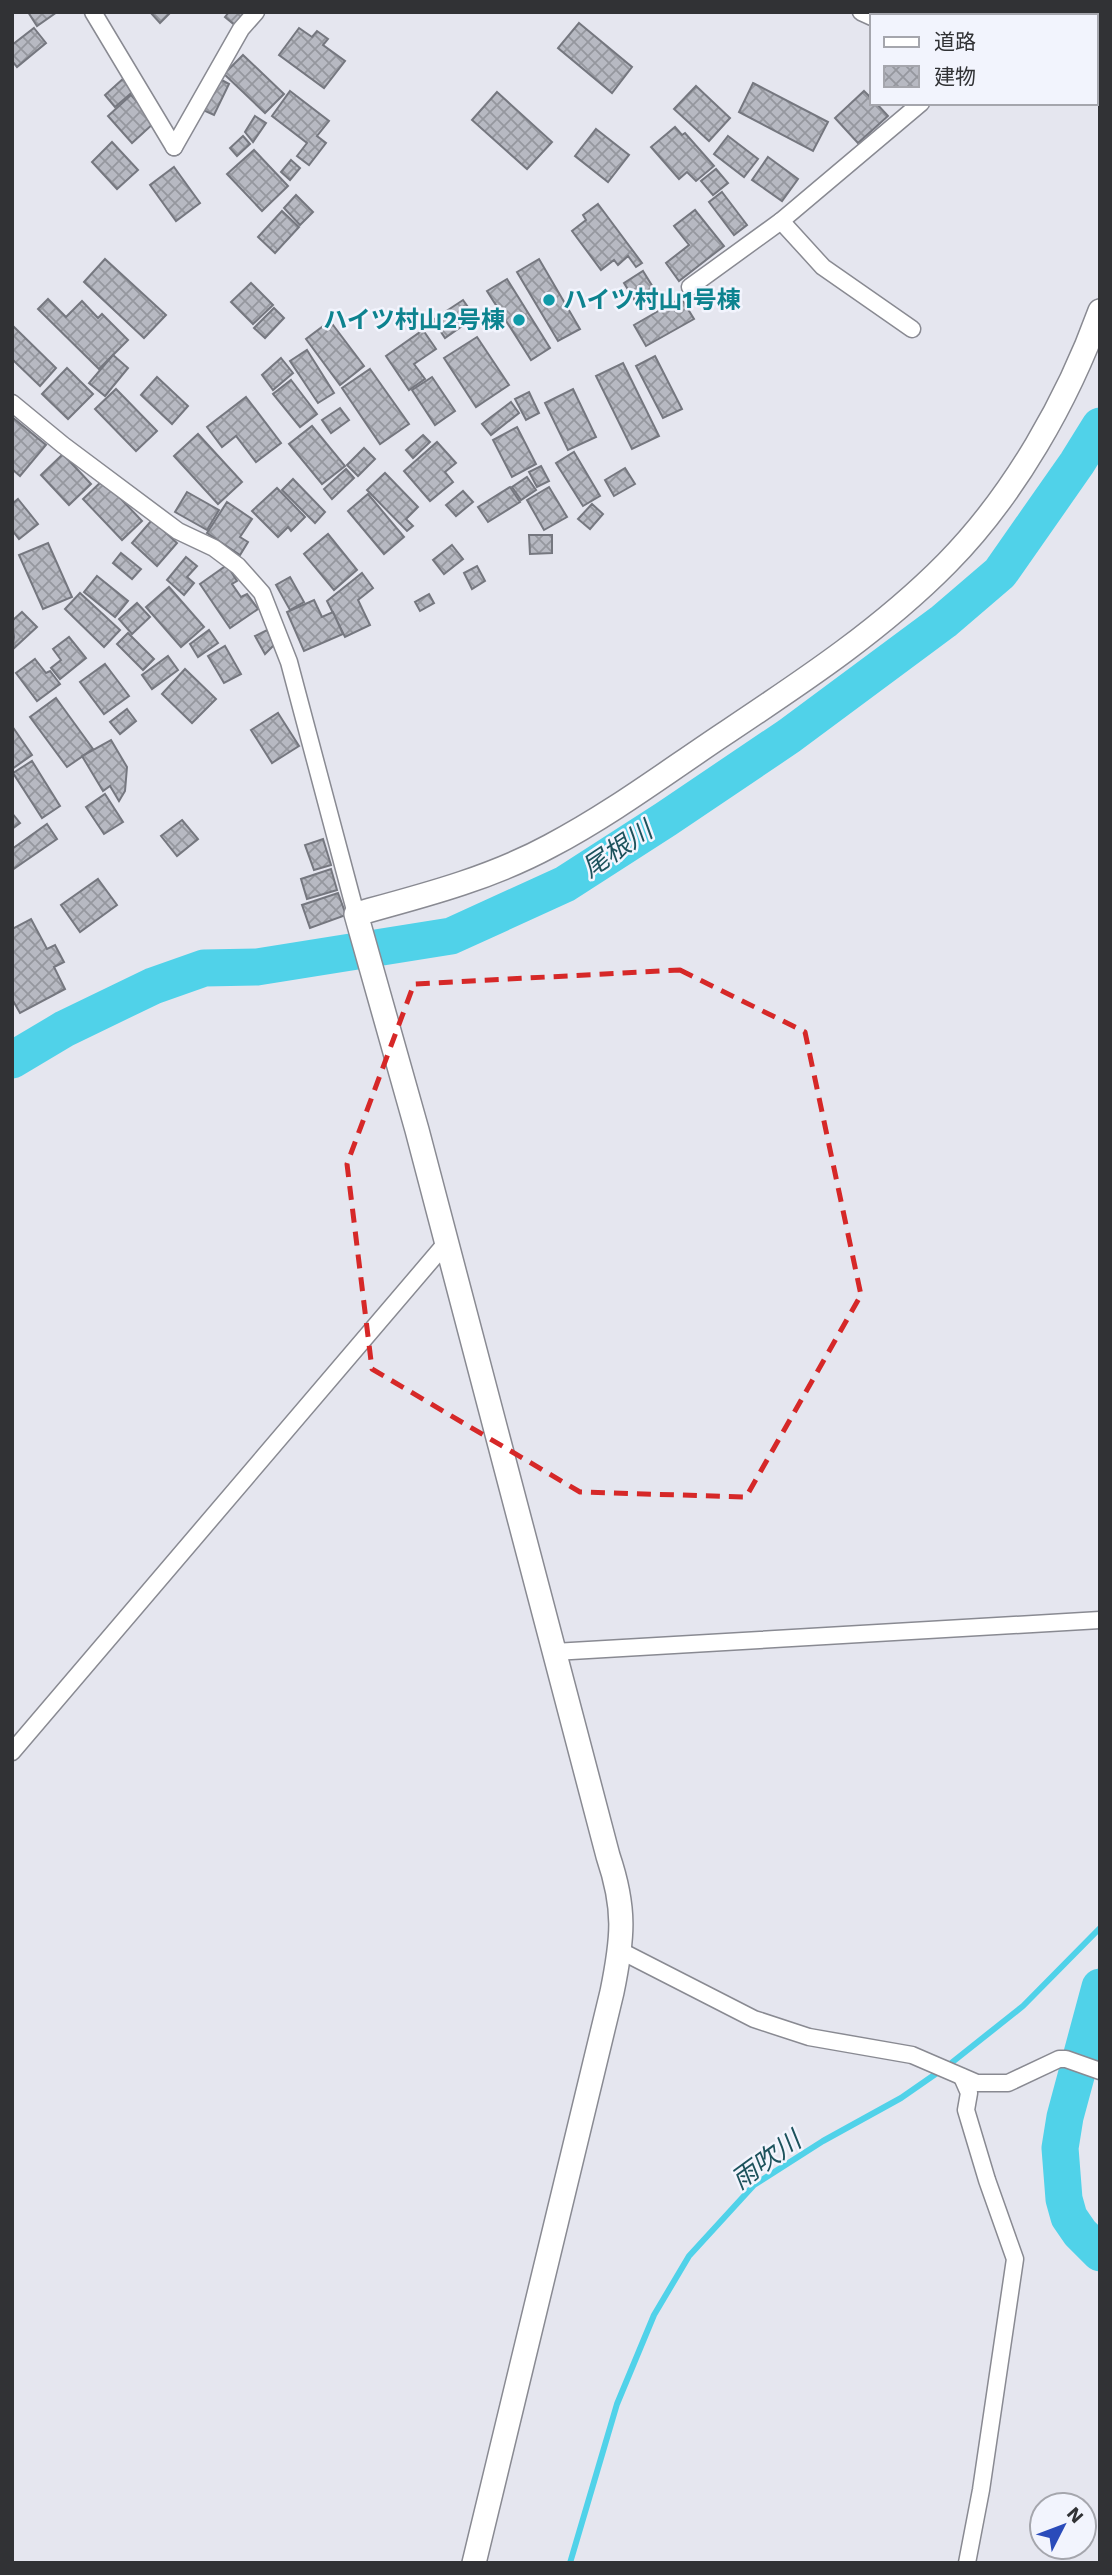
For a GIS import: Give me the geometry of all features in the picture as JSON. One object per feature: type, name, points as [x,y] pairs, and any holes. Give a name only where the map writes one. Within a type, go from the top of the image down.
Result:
[{"type":"street","points":[[93,12],[174,148],[241,29],[256,12]]},
{"type":"street","points":[[690,287],[781,221],[919,105]]},
{"type":"street","points":[[781,221],[823,267],[912,329]]},
{"type":"street","points":[[359,924],[471,882],[551,846],[614,807],[849,648],[947,563],[981,524],[1029,458],[1054,414],[1100,311]]},
{"type":"street","points":[[12,403],[63,445],[178,531],[214,548],[238,566],[262,593],[289,662],[618,1886],[622,1919],[621,1951],[474,2563]]},
{"type":"street","points":[[12,1752],[446,1243]]},
{"type":"street","points":[[554,1652],[1100,1620]]},
{"type":"street","points":[[621,1951],[754,2018],[809,2037],[912,2055],[977,2083],[1008,2084],[1059,2059],[1098,2070]]},
{"type":"street","points":[[950,2071],[969,2093],[966,2110],[1015,2259],[981,2490],[967,2563]]},
{"type":"highlighted area","points":[[680,970],[805,1032],[861,1295],[746,1497],[580,1492],[372,1369],[347,1164],[414,984]]},
{"type":"building","points":[[28,12],[57,12],[37,26]]},
{"type":"building","points":[[150,12],[171,12],[160,23]]},
{"type":"building","points":[[229,12],[247,12],[236,26],[225,17]]},
{"type":"building","points":[[579,23],[632,67],[612,93],[558,48]]},
{"type":"building","points":[[34,28],[46,43],[17,67],[12,61],[12,45]]},
{"type":"building","points":[[299,28],[312,37],[317,31],[328,39],[323,45],[345,61],[324,88],[279,55]]},
{"type":"building","points":[[243,55],[284,94],[265,113],[224,74]]},
{"type":"building","points":[[124,78],[135,90],[115,107],[105,95]]},
{"type":"building","points":[[218,78],[229,84],[214,115],[203,110]]},
{"type":"building","points":[[753,83],[828,122],[813,151],[739,112]]},
{"type":"building","points":[[696,86],[730,118],[709,141],[674,109]]},
{"type":"building","points":[[290,91],[329,121],[317,136],[326,143],[309,165],[297,156],[307,143],[272,116]]},
{"type":"building","points":[[864,91],[870,97],[870,105],[878,105],[888,116],[858,143],[835,118]]},
{"type":"building","points":[[497,92],[552,142],[527,169],[472,120]]},
{"type":"building","points":[[131,95],[155,122],[132,143],[108,116]]},
{"type":"building","points":[[255,116],[266,123],[253,142],[245,132]]},
{"type":"building","points":[[675,127],[682,135],[685,133],[714,166],[696,181],[687,172],[679,179],[651,147]]},
{"type":"building","points":[[596,129],[629,155],[608,182],[575,156]]},
{"type":"building","points":[[243,136],[250,144],[237,156],[230,148]]},
{"type":"building","points":[[728,136],[758,159],[744,177],[714,154]]},
{"type":"building","points":[[112,142],[138,170],[117,189],[92,162]]},
{"type":"building","points":[[254,150],[288,186],[262,211],[227,174]]},
{"type":"building","points":[[768,157],[798,179],[782,201],[752,180]]},
{"type":"building","points":[[291,160],[300,168],[290,180],[281,172]]},
{"type":"building","points":[[174,167],[200,203],[176,221],[150,185]]},
{"type":"building","points":[[716,169],[728,183],[713,195],[701,181]]},
{"type":"building","points":[[722,192],[747,225],[734,235],[709,202]]},
{"type":"building","points":[[296,195],[313,212],[300,225],[284,208]]},
{"type":"building","points":[[598,204],[642,263],[636,267],[628,256],[618,265],[614,260],[601,270],[572,231],[586,220],[583,215]]},
{"type":"building","points":[[695,210],[724,246],[679,281],[666,263],[689,245],[674,226]]},
{"type":"building","points":[[282,211],[299,227],[275,253],[258,237]]},
{"type":"building","points":[[105,259],[166,315],[144,338],[84,282]]},
{"type":"building","name":"ハイツ村山1号棟","points":[[539,259],[580,329],[558,341],[517,272]]},
{"type":"building","points":[[643,271],[656,292],[637,304],[624,283]]},
{"type":"building","name":"ハイツ村山2号棟","points":[[507,279],[550,348],[531,360],[487,291]]},
{"type":"building","points":[[251,283],[273,305],[253,324],[231,302]]},
{"type":"building","points":[[681,298],[694,319],[646,346],[634,325]]},
{"type":"building","points":[[48,299],[66,317],[82,301],[98,318],[102,314],[128,340],[99,369],[38,309]]},
{"type":"building","points":[[463,300],[475,317],[445,338],[433,320]]},
{"type":"building","points":[[274,308],[284,318],[265,338],[254,328]]},
{"type":"building","points":[[330,321],[364,366],[340,385],[306,339]]},
{"type":"building","points":[[12,325],[56,368],[40,386],[12,359]]},
{"type":"building","points":[[423,330],[436,349],[414,364],[425,379],[409,390],[386,356]]},
{"type":"building","points":[[477,337],[509,385],[476,407],[444,358]]},
{"type":"building","points":[[307,350],[334,393],[318,403],[290,361]]},
{"type":"building","points":[[113,355],[128,368],[105,396],[89,383]]},
{"type":"building","points":[[655,356],[682,409],[663,418],[636,366]]},
{"type":"building","points":[[281,358],[293,373],[273,390],[262,375]]},
{"type":"building","points":[[623,363],[659,436],[632,449],[596,376]]},
{"type":"building","points":[[67,368],[93,394],[68,419],[42,394]]},
{"type":"building","points":[[370,369],[409,424],[380,444],[342,388]]},
{"type":"building","points":[[157,377],[188,406],[172,424],[141,395]]},
{"type":"building","points":[[432,377],[455,411],[435,425],[412,390]]},
{"type":"building","points":[[291,380],[317,414],[300,427],[273,394]]},
{"type":"building","points":[[116,389],[157,431],[136,451],[95,409]]},
{"type":"building","points":[[573,389],[596,437],[568,450],[545,403]]},
{"type":"building","points":[[529,392],[539,413],[526,420],[515,399]]},
{"type":"building","points":[[246,397],[281,443],[256,462],[236,436],[222,447],[207,427]]},
{"type":"building","points":[[511,402],[519,413],[491,435],[482,424]]},
{"type":"building","points":[[340,408],[349,420],[331,433],[322,420]]},
{"type":"building","points":[[12,417],[46,445],[20,476],[12,469]]},
{"type":"building","points":[[312,426],[345,466],[322,484],[289,444]]},
{"type":"building","points":[[517,427],[536,464],[512,477],[493,440]]},
{"type":"building","points":[[198,434],[242,482],[218,504],[174,456]]},
{"type":"building","points":[[423,435],[430,442],[413,458],[406,450]]},
{"type":"building","points":[[437,442],[456,463],[445,472],[453,482],[430,501],[404,471]]},
{"type":"building","points":[[364,448],[375,459],[358,476],[347,465]]},
{"type":"building","points":[[574,452],[600,496],[583,506],[556,463]]},
{"type":"building","points":[[63,454],[91,484],[69,505],[41,475]]},
{"type":"building","points":[[541,466],[549,481],[537,487],[529,472]]},
{"type":"building","points":[[625,468],[635,484],[614,496],[605,480]]},
{"type":"building","points":[[346,469],[354,478],[332,499],[324,489]]},
{"type":"building","points":[[385,473],[418,507],[406,519],[413,526],[407,531],[367,490]]},
{"type":"building","points":[[527,477],[536,490],[521,500],[512,487]]},
{"type":"building","points":[[293,479],[325,512],[315,523],[282,490]]},
{"type":"building","points":[[103,480],[142,521],[122,540],[83,499]]},
{"type":"building","points":[[510,487],[520,502],[488,522],[478,507]]},
{"type":"building","points":[[549,487],[567,517],[544,530],[527,500]]},
{"type":"building","points":[[277,488],[305,517],[291,531],[288,527],[278,537],[252,511]]},
{"type":"building","points":[[463,491],[473,502],[456,516],[446,505]]},
{"type":"building","points":[[187,492],[219,510],[207,530],[175,512]]},
{"type":"building","points":[[368,494],[404,537],[384,554],[348,511]]},
{"type":"building","points":[[18,499],[38,524],[19,539],[12,530],[12,504]]},
{"type":"building","points":[[227,502],[252,519],[240,537],[248,542],[240,555],[207,533]]},
{"type":"building","points":[[592,504],[603,514],[590,529],[578,519]]},
{"type":"building","points":[[152,520],[177,543],[157,566],[132,543]]},
{"type":"building","points":[[328,534],[357,570],[334,590],[304,554]]},
{"type":"building","points":[[529,535],[552,535],[552,553],[530,554]]},
{"type":"building","points":[[48,543],[72,597],[43,609],[19,555]]},
{"type":"building","points":[[452,545],[463,559],[444,574],[433,560]]},
{"type":"building","points":[[121,553],[141,569],[132,579],[113,563]]},
{"type":"building","points":[[186,557],[197,566],[187,577],[194,583],[184,595],[167,580]]},
{"type":"building","points":[[227,565],[237,581],[232,584],[241,597],[247,594],[258,609],[230,628],[200,584]]},
{"type":"building","points":[[477,566],[485,581],[472,589],[464,573]]},
{"type":"building","points":[[362,573],[373,588],[358,600],[370,625],[345,637],[327,601]]},
{"type":"building","points":[[97,576],[128,601],[115,617],[84,592]]},
{"type":"building","points":[[290,577],[304,602],[290,610],[276,585]]},
{"type":"building","points":[[169,587],[204,627],[181,647],[146,607]]},
{"type":"building","points":[[80,593],[120,630],[104,647],[65,609]]},
{"type":"building","points":[[429,594],[434,603],[420,611],[415,602]]},
{"type":"building","points":[[314,600],[322,617],[333,612],[343,634],[304,651],[287,612]]},
{"type":"building","points":[[137,603],[150,617],[132,634],[119,619]]},
{"type":"building","points":[[22,612],[37,627],[12,650],[12,621]]},
{"type":"building","points":[[209,630],[218,643],[198,657],[190,644]]},
{"type":"building","points":[[267,630],[274,645],[265,654],[255,636]]},
{"type":"building","points":[[128,633],[154,659],[143,670],[117,644]]},
{"type":"building","points":[[69,637],[86,658],[60,679],[51,668],[61,660],[53,649]]},
{"type":"building","points":[[225,646],[241,674],[224,683],[208,656]]},
{"type":"building","points":[[168,656],[178,670],[152,689],[142,675]]},
{"type":"building","points":[[35,659],[46,673],[50,671],[60,684],[37,701],[16,673]]},
{"type":"building","points":[[105,664],[129,696],[104,714],[80,682]]},
{"type":"building","points":[[185,669],[216,699],[192,723],[162,694]]},
{"type":"building","points":[[56,698],[93,749],[67,767],[30,717]]},
{"type":"building","points":[[127,709],[136,721],[120,734],[110,722]]},
{"type":"building","points":[[278,713],[299,746],[272,763],[251,730]]},
{"type":"building","points":[[12,726],[32,755],[12,769]]},
{"type":"building","points":[[111,740],[127,767],[125,791],[119,801],[110,786],[103,791],[82,756]]},
{"type":"building","points":[[32,761],[60,806],[42,818],[13,773]]},
{"type":"building","points":[[105,794],[123,822],[104,834],[86,807]]},
{"type":"building","points":[[12,813],[20,823],[12,829]]},
{"type":"building","points":[[182,820],[198,839],[177,856],[161,836]]},
{"type":"building","points":[[47,824],[57,839],[12,870],[12,849]]},
{"type":"building","points":[[323,839],[331,865],[314,870],[305,845]]},
{"type":"building","points":[[331,869],[337,890],[307,899],[301,879]]},
{"type":"building","points":[[98,879],[117,905],[80,932],[61,905]]},
{"type":"building","points":[[338,893],[346,915],[310,928],[302,905]]},
{"type":"building","points":[[31,919],[47,949],[55,945],[64,962],[54,967],[65,989],[20,1013],[12,999],[12,929]]},
{"type":"waterway","name":"尾根川","points":[[12,1060],[64,1029],[153,986],[204,968],[257,967],[451,936],[565,884],[789,736],[944,621],[1000,573],[1100,426]]},
{"type":"waterway","name":"雨吹川","points":[[570,2563],[617,2404],[654,2315],[689,2256],[754,2185],[823,2141],[901,2098],[950,2064],[1023,2006],[1100,1928]]},
{"type":"waterway","points":[[1100,1987],[1065,2117],[1060,2148],[1064,2199],[1069,2217],[1080,2233],[1100,2253]]},
{"type":"place","name":"ハイツ村山1号棟","points":[[549,300]]},
{"type":"place","name":"ハイツ村山2号棟","points":[[519,320]]}]
